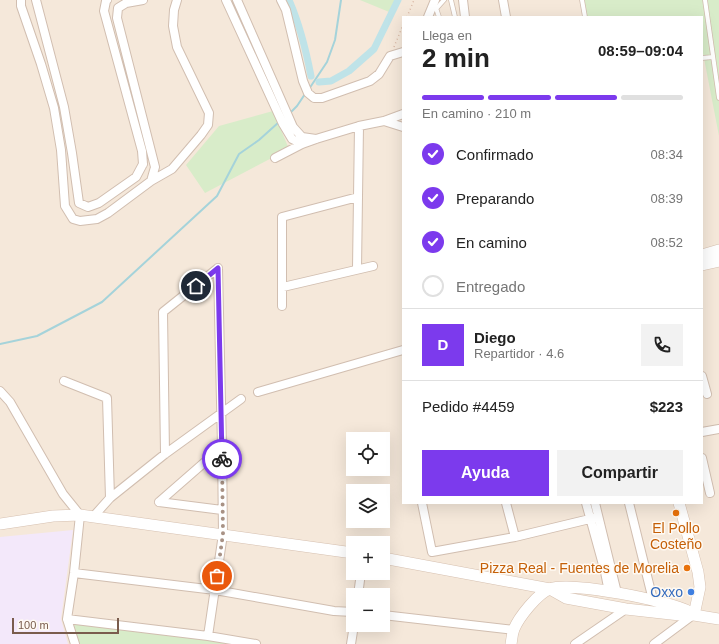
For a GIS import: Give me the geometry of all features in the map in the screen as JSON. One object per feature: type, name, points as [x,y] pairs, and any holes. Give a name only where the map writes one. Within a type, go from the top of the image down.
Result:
[{"type":"street","points":[[21,0],[21,6],[54,108],[61,150],[64,206],[70,216],[76,221],[97,219],[108,213],[151,181],[172,169],[208,125],[209,113],[177,47],[173,26],[174,10],[177,0]]},
{"type":"street","points":[[36,0],[64,107],[79,203]]},
{"type":"street","points":[[79,203],[88,207],[98,203],[136,177],[143,164],[142,151],[104,11],[107,0]]},
{"type":"street","points":[[143,0],[126,3],[118,8],[116,18],[155,167],[151,181]]},
{"type":"street","points":[[169,0],[174,10]]},
{"type":"street","points":[[226,0],[285,116]]},
{"type":"street","points":[[236,0],[285,116],[292,139],[302,140],[316,138],[402,114]]},
{"type":"street","points":[[281,0],[286,10],[307,89],[314,98],[322,98],[370,81],[379,74],[390,56],[402,52]]},
{"type":"street","points":[[463,0],[465,16]]},
{"type":"street","points":[[503,0],[506,16]]},
{"type":"street","points":[[429,16],[435,4]]},
{"type":"street","points":[[384,120],[402,127]]},
{"type":"street","points":[[358,269],[359,126]]},
{"type":"street","points":[[275,158],[302,140]]},
{"type":"street","points":[[143,164],[148,163],[155,167],[172,169]]},
{"type":"street","points":[[139,172],[142,178],[151,181]]},
{"type":"street","points":[[282,306],[282,217],[358,197]]},
{"type":"street","points":[[70,216],[72,209],[79,203]]},
{"type":"street","points":[[84,220],[88,214],[88,207]]},
{"type":"street","points":[[703,255],[719,250]]},
{"type":"street","points":[[703,266],[719,261]]},
{"type":"street","points":[[283,287],[374,266]]},
{"type":"street","points":[[165,454],[163,312],[218,268],[222,413],[223,534],[208,636]]},
{"type":"street","points":[[258,392],[402,350]]},
{"type":"street","points":[[64,380],[107,398],[110,498]]},
{"type":"street","points":[[703,380],[707,394]]},
{"type":"street","points":[[0,391],[10,402],[63,494],[80,515],[74,573],[67,619],[75,644]]},
{"type":"street","points":[[93,517],[110,498],[165,454],[241,399]]},
{"type":"street","points":[[703,432],[719,429]]},
{"type":"street","points":[[222,447],[159,502],[222,510]]},
{"type":"street","points":[[703,462],[710,494]]},
{"type":"street","points":[[422,504],[432,552],[515,537],[598,517]]},
{"type":"street","points":[[506,504],[515,537]]},
{"type":"street","points":[[586,504],[605,572],[613,592]]},
{"type":"street","points":[[595,504],[613,592]]},
{"type":"street","points":[[629,504],[653,600]]},
{"type":"street","points":[[654,644],[694,614],[700,586],[698,572],[679,504]]},
{"type":"street","points":[[0,524],[54,516],[80,515],[346,552]]},
{"type":"street","points":[[390,559],[550,589],[571,587],[613,592],[653,600],[682,612]]},
{"type":"street","points":[[74,573],[215,590],[334,611],[346,612]]},
{"type":"street","points":[[677,627],[682,612],[689,599],[700,586]]},
{"type":"street","points":[[550,589],[566,598],[626,609],[682,612],[719,619]]},
{"type":"street","points":[[511,644],[514,630],[532,603],[550,589]]},
{"type":"street","points":[[575,644],[626,609]]},
{"type":"street","points":[[390,616],[514,630]]},
{"type":"street","points":[[67,619],[208,636],[255,644]]},
{"type":"street","points":[[351,644],[353,632]]},
{"type":"lane","points":[[439,16],[435,4],[444,0]]},
{"type":"lane","points":[[451,0],[455,16]]},
{"type":"lane","points":[[582,0],[585,16]]},
{"type":"lane","points":[[704,0],[719,98]]},
{"type":"lane","points":[[703,58],[713,57]]},
{"type":"path","points":[[406,16],[414,0]]},
{"type":"path","points":[[390,56],[402,27]]},
{"type":"shaded area","points":[[0,0],[719,0],[719,644],[0,644]]},
{"type":"shaded area","points":[[73,530],[61,619],[68,644],[0,644],[0,537]]},
{"type":"green space","points":[[360,0],[401,0],[394,14]]},
{"type":"green space","points":[[583,0],[719,0],[719,136],[703,53],[703,16],[586,16]]},
{"type":"green space","points":[[273,111],[289,149],[205,193],[186,165],[219,126]]},
{"type":"green space","points":[[69,619],[236,644],[77,644]]},
{"type":"waterway","points":[[289,0],[302,38],[311,76]]},
{"type":"waterway","points":[[309,89],[327,62],[335,40],[341,0]]},
{"type":"waterway","points":[[319,82],[331,81],[349,71],[374,49],[398,0]]},
{"type":"waterway","points":[[289,114],[297,106],[305,94]]},
{"type":"waterway","points":[[0,344],[37,336],[102,302],[217,196],[239,154],[259,140],[279,122]]},
{"type":"way so far","points":[[217,576],[223,534],[222,459]]},
{"type":"place","name":"El Pollo Costeño","points":[[676,513]]},
{"type":"place","name":"Pizza Real - Fuentes de Morelia","points":[[687,568]]},
{"type":"place","name":"Oxxo","points":[[691,592]]},
{"type":"route","points":[[196,286],[218,268],[222,459]]}]
